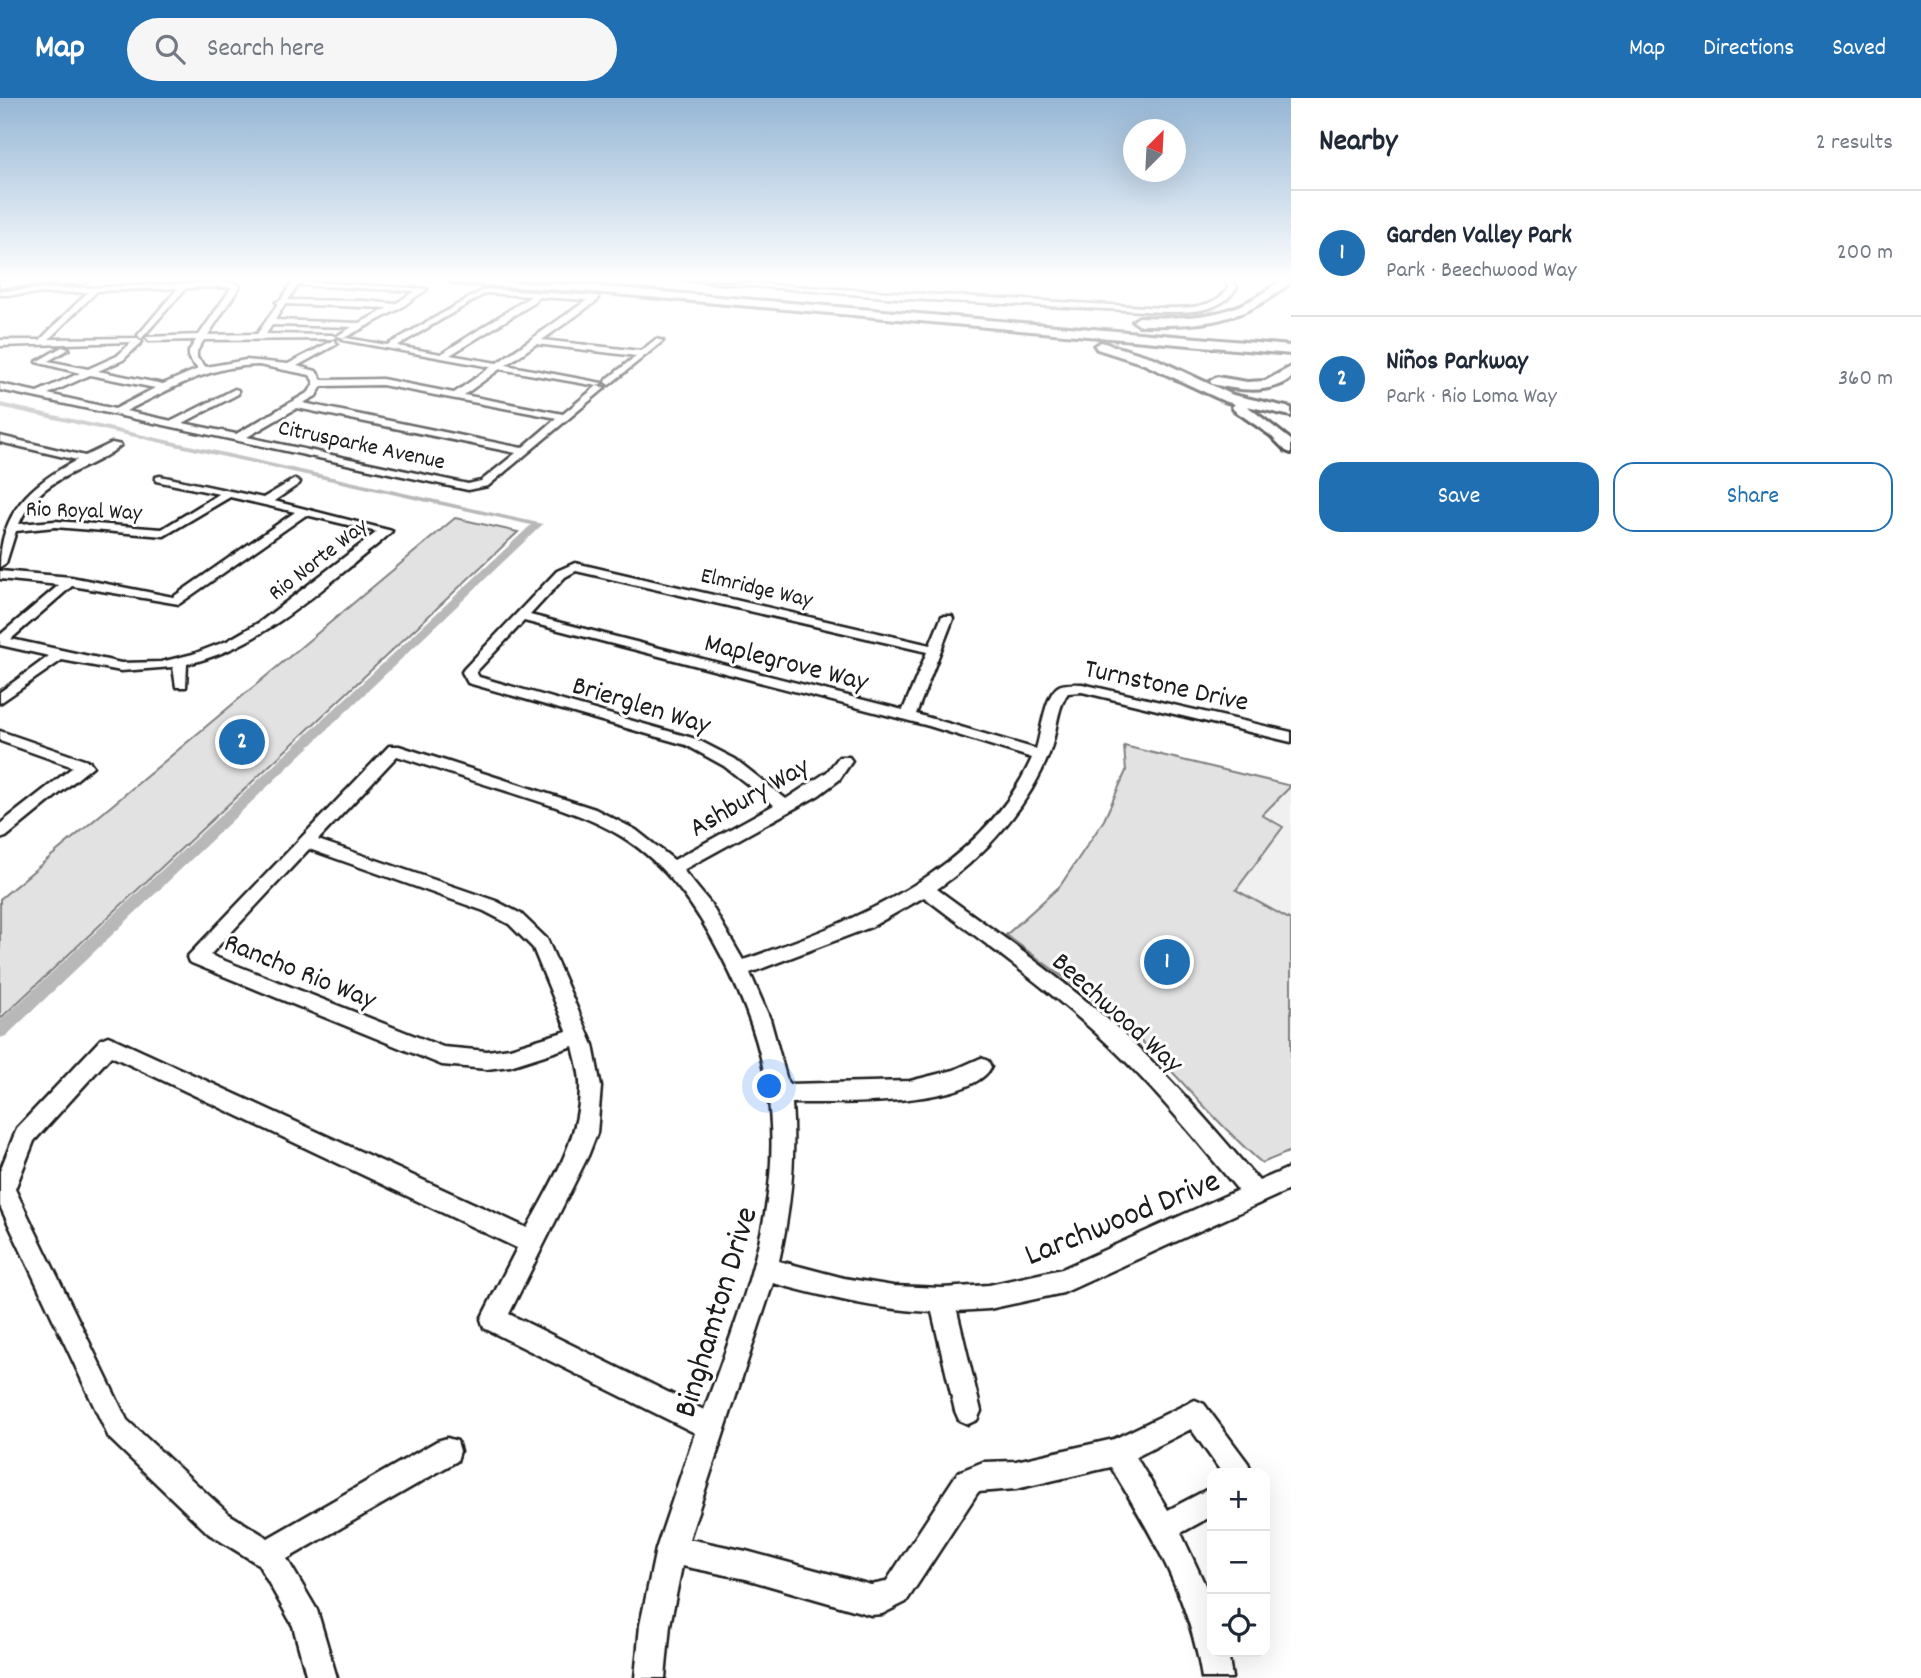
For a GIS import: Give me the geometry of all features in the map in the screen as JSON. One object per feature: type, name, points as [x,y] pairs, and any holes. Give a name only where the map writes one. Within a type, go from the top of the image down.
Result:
[{"type":"highway","points":[[1128,354],[1149,361],[1210,391],[1252,415],[1291,448]]},
{"type":"highway","points":[[1189,354],[1182,356],[1182,365],[1201,376],[1231,384],[1275,384],[1291,371]]},
{"type":"highway","points":[[1210,391],[1251,405],[1291,412]]},
{"type":"street","points":[[56,354],[40,362],[167,388]]},
{"type":"street","points":[[39,395],[127,354]]},
{"type":"street","points":[[193,354],[193,359],[204,370]]},
{"type":"street","points":[[291,365],[311,354]]},
{"type":"street","points":[[429,354],[602,384]]},
{"type":"street","points":[[443,356],[447,354]]},
{"type":"street","points":[[456,396],[516,354]]},
{"type":"street","points":[[297,405],[523,451],[602,384],[643,354]]},
{"type":"street","points":[[116,412],[204,370],[267,362],[291,365],[313,373],[319,383]]},
{"type":"street","points":[[319,383],[382,382],[565,417]]},
{"type":"street","points":[[239,438],[313,394],[319,383]]},
{"type":"street","name":"Citrusparke Avenue","points":[[0,387],[476,487],[484,484],[523,451]]},
{"type":"street","points":[[174,424],[235,392]]},
{"type":"street","points":[[0,439],[88,460]]},
{"type":"street","points":[[0,563],[11,528],[21,509],[37,492],[116,445]]},
{"type":"street","name":"Rio Norte Way","points":[[160,480],[228,493],[386,531],[257,631],[214,653],[180,662]]},
{"type":"street","points":[[265,502],[295,482]]},
{"type":"street","name":"Rio Royal Way","points":[[11,528],[63,524],[164,533],[228,493]]},
{"type":"street","points":[[0,575],[71,581],[176,601],[304,511]]},
{"type":"street","name":"Elmridge Way","points":[[520,617],[569,568],[587,568],[935,650]]},
{"type":"street","points":[[1,641],[71,581]]},
{"type":"street","name":"Brierglen Way","points":[[520,617],[471,668],[470,676],[486,685],[691,742],[742,769],[786,807]]},
{"type":"street","name":"Maplegrove Way","points":[[520,617],[908,716],[1041,756]]},
{"type":"street","points":[[908,716],[947,620]]},
{"type":"street","points":[[1,641],[62,653],[92,663],[122,667],[180,662],[181,684]]},
{"type":"street","points":[[0,699],[62,653]]},
{"type":"street","name":"Turnstone Drive","points":[[740,969],[853,929],[925,889],[973,853],[1018,796],[1041,756],[1060,692],[1069,687],[1291,737]]},
{"type":"street","points":[[0,736],[85,766],[0,833]]},
{"type":"street","name":"Rancho Rio Way","points":[[394,750],[196,957],[442,1056],[487,1060],[510,1057],[579,1036]]},
{"type":"street","name":"Binghamton Drive","points":[[394,750],[585,811],[631,835],[673,868],[705,909],[740,969],[762,1017],[773,1055],[780,1094],[783,1169],[777,1217],[765,1269],[670,1549],[653,1629],[650,1678]]},
{"type":"street","name":"Ashbury Way","points":[[673,868],[786,807],[827,781],[844,761]]},
{"type":"street","points":[[306,842],[490,906],[515,919],[540,944],[589,1065],[591,1087],[586,1133],[578,1156],[493,1319],[710,1427]]},
{"type":"street","name":"Beechwood Way","points":[[925,889],[1048,982],[1119,1041],[1163,1086],[1256,1194]]},
{"type":"street","points":[[321,1678],[306,1621],[268,1553],[219,1524],[118,1429],[4,1190],[25,1135],[108,1045],[533,1243]]},
{"type":"street","points":[[780,1094],[931,1088],[965,1077],[981,1067]]},
{"type":"street","name":"Larchwood Drive","points":[[765,1269],[844,1290],[893,1298],[942,1300],[989,1297],[1063,1281],[1291,1178]]},
{"type":"street","points":[[942,1300],[968,1410]]},
{"type":"street","points":[[670,1549],[746,1565],[871,1600],[882,1600],[896,1592],[957,1495],[968,1482],[983,1476],[1016,1475],[1117,1452],[1195,1413],[1234,1468]]},
{"type":"street","points":[[268,1553],[447,1451]]},
{"type":"street","points":[[1117,1452],[1187,1569],[1200,1603],[1217,1678]]},
{"type":"street","points":[[1163,1528],[1207,1504]]},
{"type":"shaded area","points":[[455,518],[518,532],[0,1019],[0,899]]},
{"type":"shaded area","points":[[1124,746],[1291,786],[1262,815],[1283,827],[1236,890],[1291,920],[1291,1151],[1262,1163],[1233,1137],[1136,1036],[1006,935],[1060,886],[1104,820],[1126,771]]},
{"type":"shaded area","points":[[1291,787],[1291,920],[1236,890],[1283,827],[1262,815]]},
{"type":"waterway","points":[[0,405],[538,524],[0,1031]]},
{"type":"place","name":"Niños Parkway","points":[[242,742]]},
{"type":"place","name":"Garden Valley Park","points":[[1167,962]]}]
